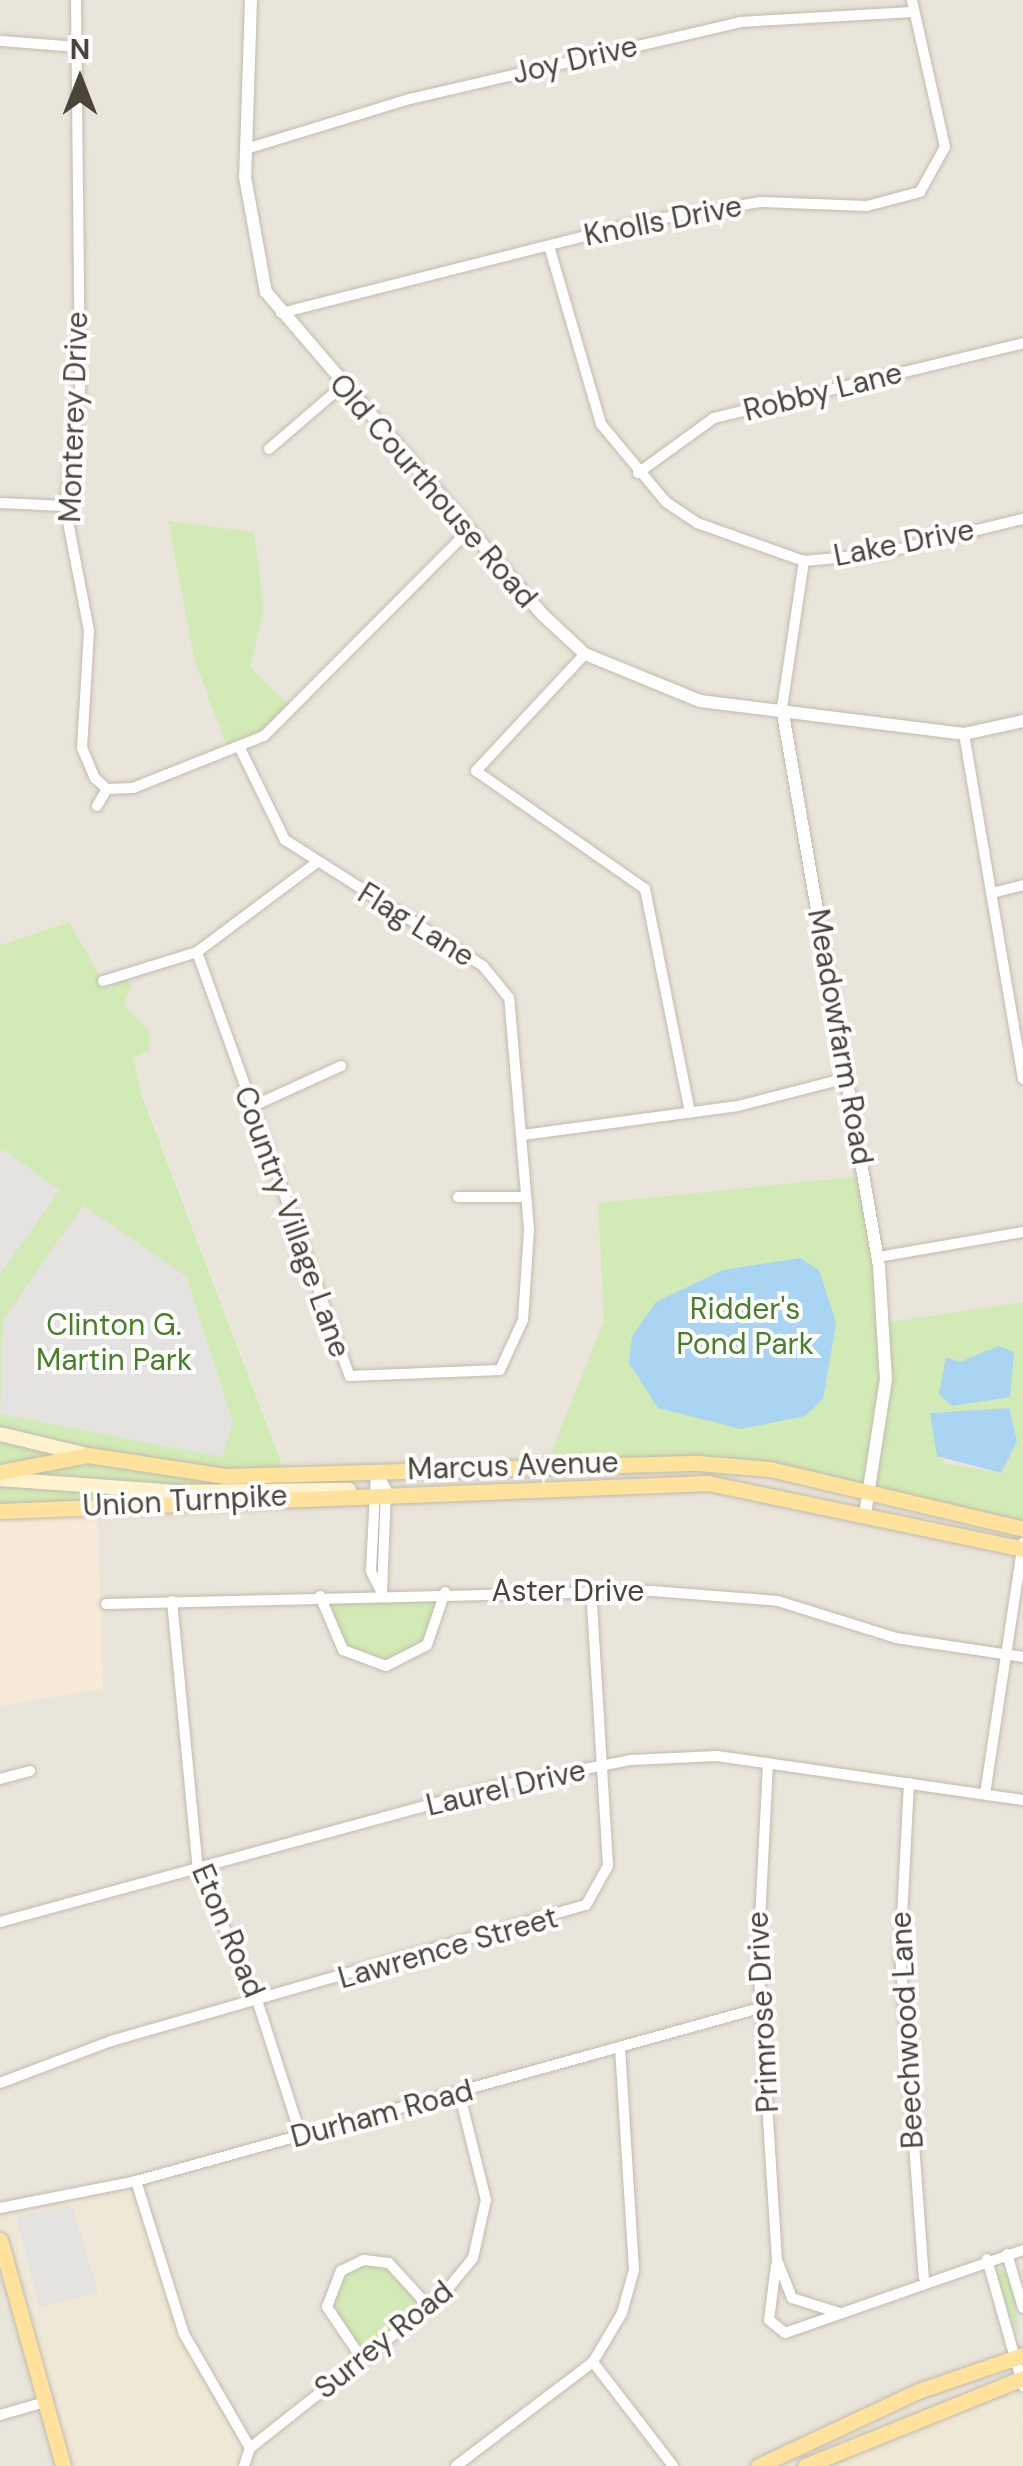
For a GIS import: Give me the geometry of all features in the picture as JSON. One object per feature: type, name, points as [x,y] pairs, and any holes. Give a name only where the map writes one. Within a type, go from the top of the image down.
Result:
[{"type":"main road","name":"Marcus Avenue","points":[[0,1434],[88,1455],[225,1476],[700,1462],[869,1493],[1023,1530]]},
{"type":"main road","name":"Union Turnpike","points":[[0,1476],[88,1455]]},
{"type":"main road","name":"Marcus Avenue","points":[[0,1476],[176,1492],[708,1483],[1023,1546]]},
{"type":"main road","name":"Union Turnpike","points":[[0,1511],[378,1490]]},
{"type":"main road","points":[[0,2240],[63,2466]]},
{"type":"main road","points":[[758,2466],[918,2390],[1021,2371]]},
{"type":"main road","points":[[804,2466],[1021,2371]]},
{"type":"street","name":"Monterey Drive","points":[[76,0],[80,388],[64,506],[89,631],[82,748],[107,789]]},
{"type":"street","name":"Old Courthouse Road","points":[[251,0],[246,149],[257,273],[280,313],[465,534],[585,654],[661,692],[964,734],[1023,722]]},
{"type":"street","name":"Joy Drive","points":[[246,149],[410,99],[740,22],[912,6]]},
{"type":"street","name":"Knolls Drive","points":[[280,313],[549,246],[742,204],[867,206],[920,192],[945,148],[912,6]]},
{"type":"street","points":[[0,41],[76,46]]},
{"type":"street","name":"Lake Drive","points":[[549,246],[589,397],[638,473],[697,523],[804,561],[878,554],[1023,518]]},
{"type":"street","name":"Robby Lane","points":[[638,473],[714,418],[1023,342]]},
{"type":"street","points":[[269,449],[341,387]]},
{"type":"street","points":[[0,503],[64,506]]},
{"type":"street","points":[[96,806],[107,789],[133,788],[241,750],[282,723],[465,534]]},
{"type":"street","name":"Meadowfarm Road","points":[[804,561],[782,708],[878,1257],[886,1380],[865,1514]]},
{"type":"street","points":[[585,654],[476,771],[644,889],[690,1113]]},
{"type":"street","points":[[964,734],[1023,1079]]},
{"type":"street","name":"Flag Lane","points":[[241,750],[278,832],[316,863],[500,983],[515,1021],[523,1135]]},
{"type":"street","points":[[103,982],[197,952],[316,863]]},
{"type":"street","points":[[992,893],[1023,886]]},
{"type":"street","name":"Country Village Lane","points":[[197,952],[350,1376],[492,1372],[510,1362],[528,1279],[523,1135]]},
{"type":"street","points":[[251,1107],[341,1066]]},
{"type":"street","points":[[523,1135],[690,1113],[847,1078]]},
{"type":"street","points":[[458,1198],[526,1197]]},
{"type":"street","points":[[878,1257],[1023,1232]]},
{"type":"street","points":[[376,1471],[372,1571],[382,1593]]},
{"type":"street","points":[[985,1794],[1023,1546]]},
{"type":"street","name":"Aster Drive","points":[[106,1604],[382,1593],[592,1590],[778,1601],[896,1638],[1023,1657]]},
{"type":"street","name":"Lawrence Street","points":[[0,2083],[257,2000],[586,1905],[608,1866],[592,1590]]},
{"type":"street","points":[[320,1596],[343,1650],[386,1666],[427,1645],[444,1592]]},
{"type":"street","name":"Eton Road","points":[[172,1601],[198,1870],[257,2000],[301,2136]]},
{"type":"street","name":"Laurel Drive","points":[[0,1922],[602,1765],[681,1756],[768,1763],[1023,1800]]},
{"type":"street","name":"Primrose Drive","points":[[768,1763],[760,2008],[777,2260],[774,2328],[792,2332],[924,2277],[1023,2250]]},
{"type":"street","points":[[0,1779],[30,1771]]},
{"type":"street","name":"Beechwood Lane","points":[[909,1783],[900,1953],[924,2277]]},
{"type":"street","name":"Durham Road","points":[[0,2208],[136,2180],[760,2008]]},
{"type":"street","points":[[456,2466],[593,2362],[622,2313],[634,2270],[620,2048]]},
{"type":"street","name":"Surrey Road","points":[[250,2448],[429,2307],[463,2275],[484,2226],[484,2188],[459,2092]]},
{"type":"street","points":[[136,2180],[184,2334],[250,2448],[244,2466]]},
{"type":"street","points":[[1007,2254],[1023,2308]]},
{"type":"street","points":[[986,2259],[1021,2371]]},
{"type":"street","points":[[362,2359],[328,2307],[341,2271],[364,2260],[389,2264],[429,2307]]},
{"type":"street","name":"Primrose Drive","points":[[777,2260],[792,2298],[840,2313]]},
{"type":"street","points":[[593,2362],[673,2466]]},
{"type":"street","points":[[0,2415],[45,2402]]},
{"type":"shaded area","points":[[0,0],[1023,0],[1023,2466],[0,2466],[0,1705],[103,1688],[97,1506],[286,1473],[100,983],[66,923],[0,945]]},
{"type":"shaded area","points":[[2,1149],[60,1190],[0,1274],[0,1152]]},
{"type":"shaded area","points":[[83,1205],[187,1277],[233,1423],[222,1457],[0,1414],[3,1320]]},
{"type":"shaded area","points":[[97,1506],[103,1688],[0,1705],[0,1511]]},
{"type":"shaded area","points":[[136,2181],[184,2334],[250,2448],[244,2466],[63,2466],[0,2240],[0,2208]]},
{"type":"shaded area","points":[[72,2205],[98,2293],[40,2307],[16,2217]]},
{"type":"shaded area","points":[[1021,2380],[1023,2466],[810,2466]]},
{"type":"green space","points":[[168,521],[254,532],[264,610],[250,667],[294,711],[230,754],[195,662]]},
{"type":"green space","name":"Clinton G. Martin Park","points":[[69,922],[109,992],[120,978],[132,983],[124,1006],[149,1031],[150,1051],[133,1057],[142,1095],[286,1474],[211,1476],[239,1485],[0,1511],[0,945]]},
{"type":"green space","name":"Ridder's Pond Park","points":[[864,1176],[883,1323],[1023,1302],[1023,1529],[770,1469],[546,1465],[604,1321],[598,1203]],"holes":[[[1009,1408],[1001,1473],[944,1463],[930,1413]]]},
{"type":"green space","points":[[386,1489],[383,1593],[445,1592],[427,1645],[386,1666],[343,1650],[320,1596],[382,1593],[371,1571],[369,1490]]},
{"type":"green space","points":[[382,2261],[429,2307],[362,2359],[327,2298],[341,2271]]},
{"type":"green space","points":[[1001,2268],[1011,2279],[1020,2337],[996,2283]]},
{"type":"water","points":[[800,1258],[819,1270],[836,1323],[823,1399],[805,1416],[741,1429],[658,1408],[629,1363],[632,1336],[656,1302],[723,1270]]},
{"type":"water","points":[[998,1346],[1014,1352],[1010,1397],[952,1406],[939,1394],[946,1357],[960,1362]]},
{"type":"water","points":[[1009,1408],[1017,1441],[1001,1473],[937,1456],[930,1413]]}]
